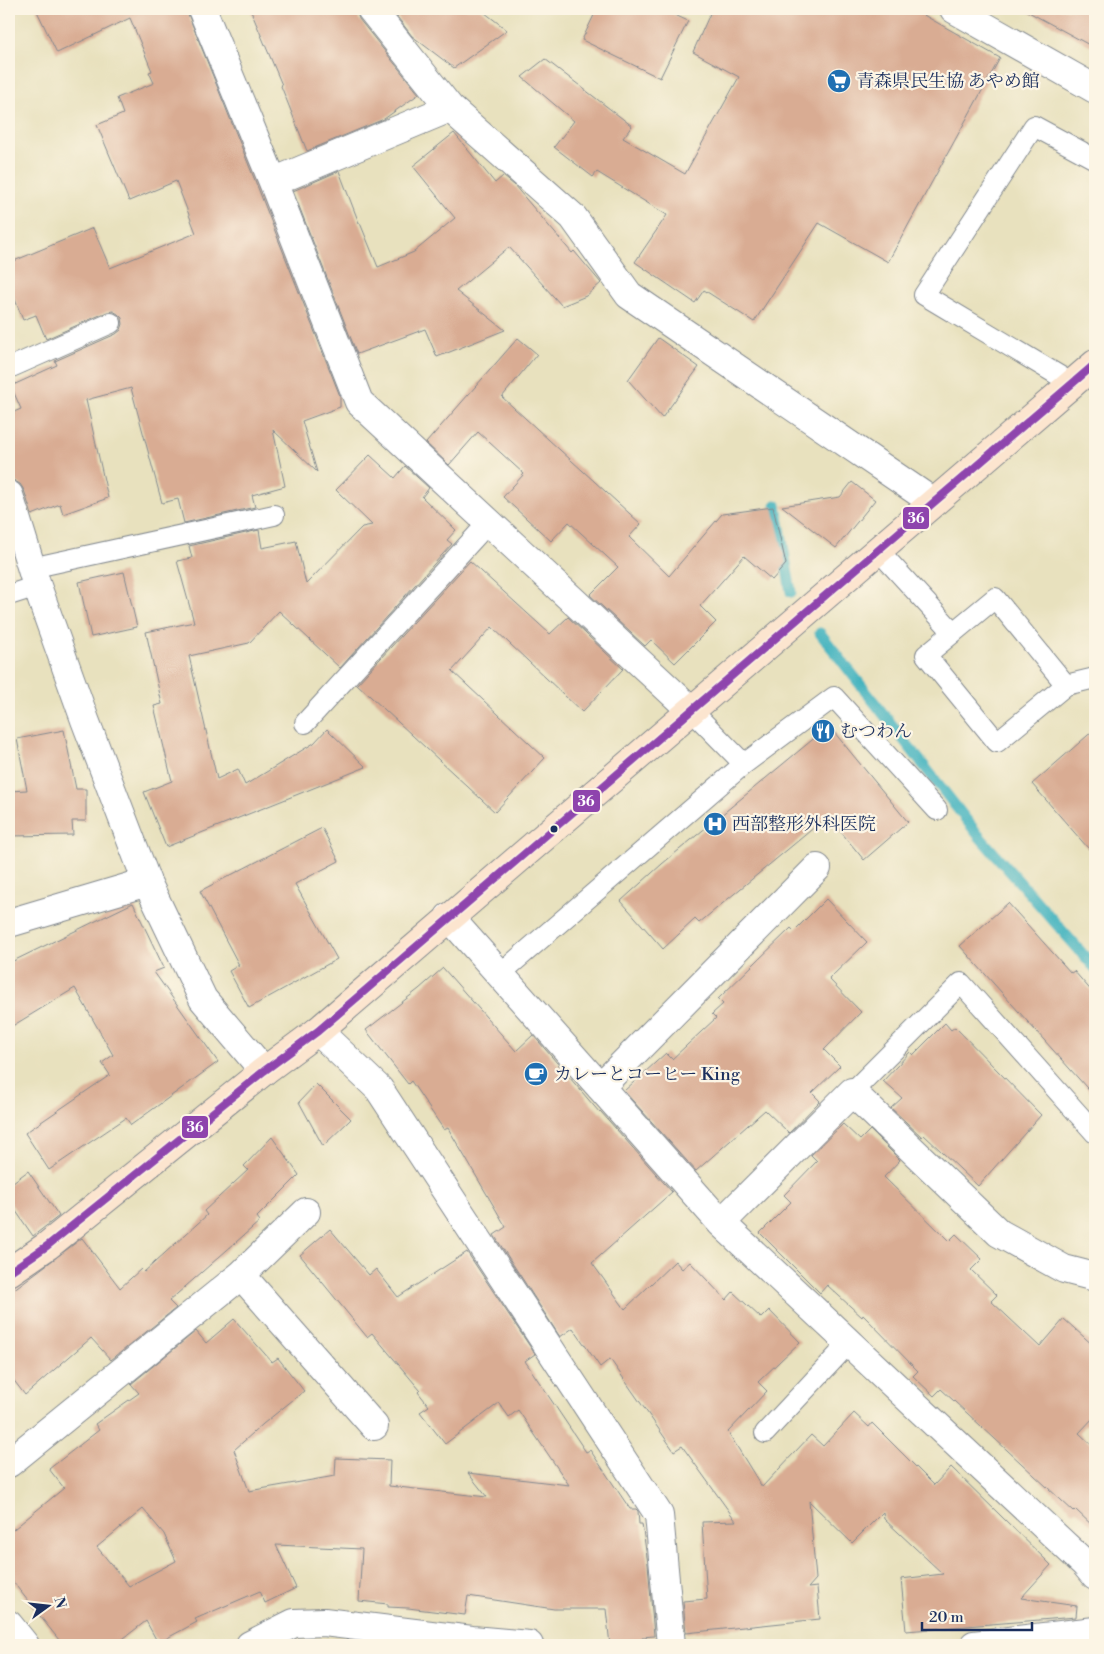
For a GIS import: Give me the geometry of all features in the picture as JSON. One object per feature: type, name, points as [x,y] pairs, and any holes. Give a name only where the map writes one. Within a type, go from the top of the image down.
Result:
[{"type":"street","points":[[202,9],[359,402],[692,710]]},
{"type":"street","points":[[372,9],[450,108],[572,217],[629,295],[933,502]]},
{"type":"street","points":[[954,9],[1095,89]]},
{"type":"street","points":[[272,182],[450,108]]},
{"type":"street","points":[[9,1272],[47,1246],[264,1070],[318,1031],[1095,364]]},
{"type":"street","points":[[9,495],[34,577],[85,720],[147,882],[203,999],[264,1070]]},
{"type":"street","points":[[600,1087],[817,868]]},
{"type":"street","points":[[9,923],[147,882]]},
{"type":"street","points":[[449,917],[721,1223],[1085,1564],[1095,1576]]},
{"type":"street","points":[[318,1031],[379,1089],[659,1515],[671,1645]]},
{"type":"street","points":[[721,1223],[852,1092],[999,1233],[1064,1269],[1095,1276]]},
{"type":"street","points":[[9,1463],[241,1276],[306,1212]]},
{"type":"street","points":[[241,1276],[374,1426]]},
{"type":"street","points":[[250,1645],[294,1623],[324,1622],[472,1643],[528,1645]]},
{"type":"street","points":[[9,1625],[25,1645]]},
{"type":"street","points":[[974,1645],[1095,1631]]},
{"type":"lane","points":[[1073,384],[924,295],[1034,126],[1095,159]]},
{"type":"lane","points":[[9,368],[112,323]]},
{"type":"lane","points":[[9,595],[34,577],[274,515]]},
{"type":"lane","points":[[305,723],[488,523]]},
{"type":"lane","points":[[878,550],[954,632]]},
{"type":"lane","points":[[1066,684],[995,598],[926,655],[997,742],[1066,684],[1095,678]]},
{"type":"lane","points":[[500,974],[744,764],[834,696],[937,810]]},
{"type":"lane","points":[[692,710],[744,764]]},
{"type":"lane","points":[[852,1092],[961,983],[1095,1133]]},
{"type":"lane","points":[[765,1433],[849,1343]]},
{"type":"building","points":[[36,9],[186,9],[340,396],[340,407],[302,421],[317,472],[273,430],[285,486],[252,495],[255,507],[184,523],[178,499],[162,503],[131,388],[86,400],[108,498],[63,514],[60,504],[32,515],[24,490],[20,484],[9,480],[9,414],[21,409],[11,386],[57,365],[55,361],[116,334],[121,330],[123,324],[122,318],[118,314],[113,311],[107,312],[46,339],[36,315],[23,320],[9,284],[9,263],[93,228],[110,268],[196,233],[176,181],[129,201],[97,125],[123,114],[117,98],[154,83],[149,72],[152,71],[130,18],[57,53]]},
{"type":"building","points":[[250,9],[356,9],[359,19],[419,94],[384,119],[307,151]]},
{"type":"building","points":[[391,9],[480,9],[507,30],[454,68],[412,36]]},
{"type":"building","points":[[597,9],[662,9],[688,21],[660,78],[582,40]]},
{"type":"building","points":[[712,9],[913,9],[1000,58],[888,262],[819,223],[754,322],[704,290],[695,303],[635,262],[667,215],[597,172],[593,177],[554,147],[574,121],[522,77],[545,59],[632,126],[623,138],[685,174],[739,77],[693,52]]},
{"type":"building","points":[[1023,9],[1095,9],[1095,48]]},
{"type":"building","points":[[454,133],[495,183],[503,176],[514,185],[572,253],[574,251],[601,283],[586,296],[562,306],[509,247],[456,291],[505,330],[437,357],[425,329],[357,354],[293,191],[339,171],[378,267],[414,252],[455,218],[413,166]]},
{"type":"building","points":[[518,338],[537,354],[502,397],[641,524],[629,537],[669,576],[722,514],[773,507],[786,564],[772,580],[744,556],[700,606],[716,622],[675,663],[651,640],[645,646],[590,595],[618,567],[569,522],[551,541],[503,497],[524,474],[478,432],[449,465],[426,443]]},
{"type":"building","points":[[658,338],[699,367],[662,418],[628,380]]},
{"type":"building","points":[[370,455],[395,478],[405,466],[429,488],[422,497],[456,530],[447,540],[452,544],[340,668],[279,611],[249,643],[189,656],[217,779],[238,769],[245,785],[314,743],[327,729],[366,767],[166,847],[144,792],[172,781],[154,706],[162,704],[146,632],[194,622],[177,561],[192,558],[189,546],[259,530],[262,548],[296,541],[306,584],[362,527],[372,525],[336,490]]},
{"type":"building","points":[[852,482],[875,500],[836,548],[782,506],[840,497]]},
{"type":"building","points":[[470,561],[550,634],[568,617],[623,669],[582,712],[492,627],[452,671],[545,758],[495,812],[357,684]]},
{"type":"building","points":[[124,572],[137,627],[91,637],[79,582]]},
{"type":"building","points":[[829,726],[908,822],[864,860],[828,816],[699,923],[695,919],[663,949],[621,901],[662,864]]},
{"type":"building","points":[[1095,729],[1095,856],[1032,784]]},
{"type":"building","points":[[64,730],[76,789],[86,789],[86,821],[72,821],[73,835],[9,836],[9,791],[27,790],[17,739]]},
{"type":"building","points":[[322,828],[339,861],[295,884],[337,959],[249,1008],[229,971],[239,965],[200,891]]},
{"type":"building","points":[[826,899],[867,942],[829,979],[861,1012],[824,1050],[840,1066],[812,1093],[820,1101],[789,1133],[765,1110],[696,1171],[624,1091],[666,1053],[672,1059],[716,1018],[712,1014],[723,1004],[718,999],[791,928],[794,931]]},
{"type":"building","points":[[133,903],[164,968],[154,972],[218,1062],[131,1125],[126,1118],[49,1170],[25,1133],[110,1075],[102,1063],[113,1055],[75,988],[9,1028],[9,963]]},
{"type":"building","points":[[1008,903],[1071,973],[1074,971],[1095,995],[1095,1097],[960,946]]},
{"type":"building","points":[[443,968],[516,1051],[533,1035],[600,1113],[672,1192],[592,1263],[625,1309],[675,1261],[682,1269],[690,1262],[726,1300],[733,1292],[761,1318],[769,1310],[800,1342],[758,1382],[767,1391],[728,1432],[762,1487],[811,1435],[823,1446],[854,1413],[869,1427],[872,1423],[934,1485],[951,1467],[1051,1565],[1021,1598],[1077,1606],[1076,1617],[906,1631],[901,1579],[943,1574],[884,1519],[883,1512],[852,1543],[809,1501],[816,1579],[808,1588],[817,1587],[820,1619],[686,1633],[683,1601],[707,1599],[702,1522],[736,1521],[682,1446],[674,1451],[610,1359],[600,1367],[573,1328],[560,1337],[494,1235],[506,1227],[448,1128],[444,1130],[411,1081],[408,1084],[366,1030]]},
{"type":"building","points":[[945,1023],[951,1030],[955,1027],[1041,1115],[978,1186],[924,1135],[922,1137],[891,1108],[902,1098],[883,1081],[910,1052],[913,1055]]},
{"type":"building","points":[[316,1084],[351,1119],[323,1146],[299,1102]]},
{"type":"building","points":[[843,1124],[860,1140],[870,1130],[900,1160],[884,1177],[949,1241],[956,1234],[982,1259],[971,1270],[997,1295],[991,1301],[1040,1347],[1064,1319],[1095,1347],[1095,1416],[1079,1433],[1095,1448],[1095,1528],[1076,1510],[1074,1512],[941,1389],[934,1396],[913,1376],[918,1371],[863,1315],[862,1317],[827,1285],[820,1293],[760,1233],[791,1202],[784,1195],[817,1161],[811,1155]]},
{"type":"building","points":[[272,1137],[299,1175],[257,1217],[260,1221],[169,1301],[176,1308],[111,1360],[91,1338],[25,1395],[9,1374],[9,1293],[82,1238],[120,1288],[141,1269],[144,1272],[207,1215],[204,1211],[248,1170],[244,1166]]},
{"type":"building","points":[[28,1171],[59,1216],[33,1236],[9,1201],[9,1185]]},
{"type":"building","points":[[330,1229],[369,1275],[376,1269],[398,1297],[467,1252],[535,1354],[525,1361],[586,1452],[590,1450],[630,1509],[638,1511],[639,1524],[642,1524],[648,1564],[654,1636],[642,1637],[643,1645],[610,1645],[606,1609],[554,1609],[468,1596],[465,1615],[388,1607],[388,1604],[359,1601],[362,1549],[276,1545],[296,1588],[265,1603],[260,1591],[195,1619],[197,1622],[158,1643],[146,1621],[115,1645],[63,1645],[9,1577],[9,1533],[64,1488],[49,1469],[99,1430],[95,1424],[139,1393],[131,1384],[196,1331],[206,1343],[234,1319],[272,1362],[278,1358],[304,1391],[234,1450],[249,1491],[335,1476],[336,1458],[390,1460],[389,1486],[487,1497],[468,1473],[569,1485],[518,1410],[509,1417],[499,1403],[445,1444],[420,1412],[429,1406],[418,1392],[420,1390],[372,1333],[367,1337],[300,1255]],"holes":[[[143,1509],[164,1534],[176,1561],[129,1586],[97,1547]]]},
{"type":"waterway","points":[[776,505],[791,592]]},
{"type":"waterway","points":[[820,633],[979,836],[1095,968]]},
{"type":"transit line","name":"36","points":[[9,1272],[47,1246],[264,1071],[318,1031],[1095,364]]},
{"type":"place","name":"青森県民生協 あやめ館","points":[[839,81]]},
{"type":"place","name":"むつわん","points":[[823,731]]},
{"type":"place","name":"西部整形外科医院","points":[[715,824]]},
{"type":"place","name":"カレーとコーヒー King","points":[[536,1074]]}]
